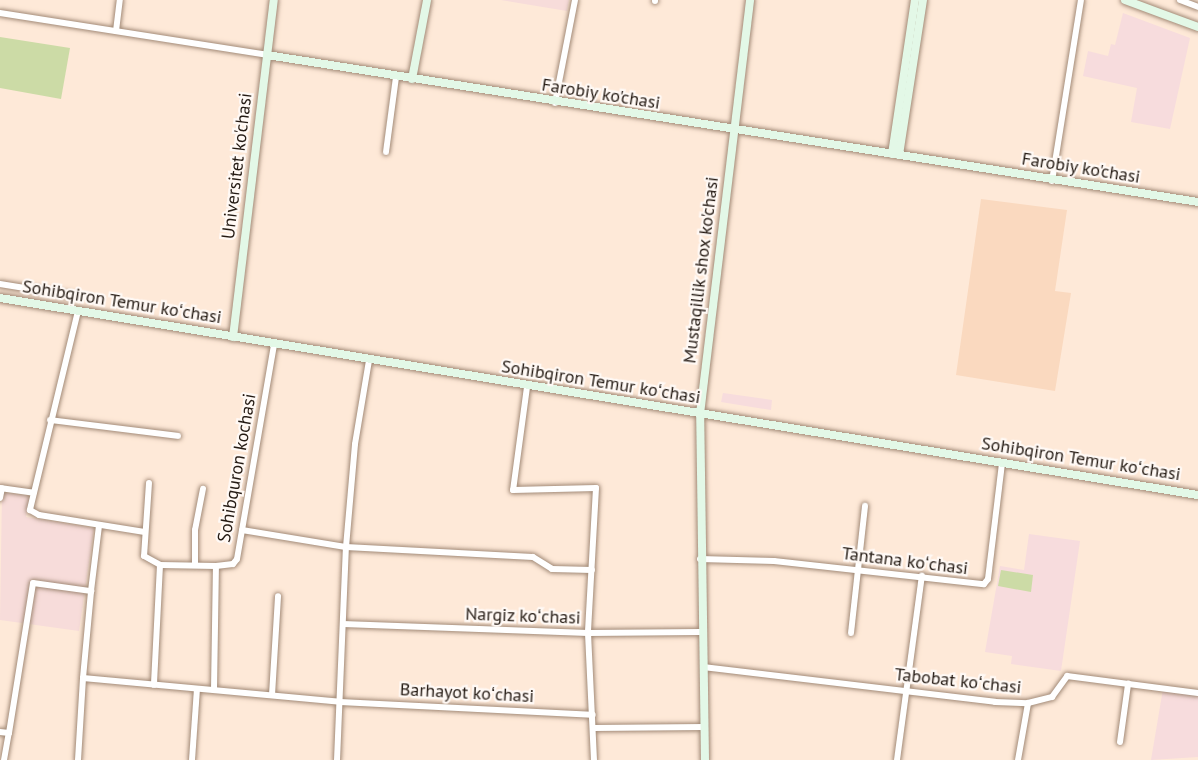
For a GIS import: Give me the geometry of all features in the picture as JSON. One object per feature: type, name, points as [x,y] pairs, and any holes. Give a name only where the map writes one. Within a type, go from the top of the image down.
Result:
[{"type":"main road","name":"Universitet ko'chasi","points":[[233,337],[274,0]]},
{"type":"main road","points":[[412,79],[427,0]]},
{"type":"main road","name":"Mustaqillik shox ko'chasi","points":[[705,760],[700,559],[700,414],[750,0]]},
{"type":"main road","points":[[896,155],[915,0]]},
{"type":"main road","points":[[896,155],[923,0]]},
{"type":"main road","points":[[1125,0],[1198,27]]},
{"type":"main road","name":"Farobiy ko'chasi","points":[[267,55],[555,104],[1198,202]]},
{"type":"main road","name":"Sohibqiron Temur koʻchasi","points":[[0,298],[527,387],[1198,495]]},
{"type":"street","points":[[116,31],[120,0]]},
{"type":"street","points":[[555,104],[575,0]]},
{"type":"street","points":[[1052,181],[1081,0]]},
{"type":"street","points":[[1180,0],[1198,7]]},
{"type":"street","name":"Farobiy ko'chasi","points":[[0,13],[267,55]]},
{"type":"street","points":[[386,152],[396,77]]},
{"type":"street","points":[[0,284],[74,296]]},
{"type":"street","points":[[78,311],[50,420],[34,493],[33,514],[145,532]]},
{"type":"street","name":"Sohibquron kochasi","points":[[214,690],[216,566],[236,562],[274,344]]},
{"type":"street","points":[[337,760],[346,547],[355,444],[369,360]]},
{"type":"street","points":[[527,387],[513,490],[596,488],[588,633],[594,760]]},
{"type":"street","points":[[50,420],[178,436]]},
{"type":"street","name":"Tantana koʻchasi","points":[[700,559],[715,556],[922,576],[976,585],[988,579],[1002,463]]},
{"type":"street","points":[[149,483],[144,556],[160,565],[216,566]]},
{"type":"street","points":[[0,498],[1,488],[34,493]]},
{"type":"street","points":[[195,565],[195,530],[203,489]]},
{"type":"street","points":[[851,633],[860,570],[865,506]]},
{"type":"street","points":[[78,760],[83,678],[99,525]]},
{"type":"street","points":[[242,530],[346,547],[531,557],[552,569],[592,570]]},
{"type":"street","points":[[154,685],[160,565]]},
{"type":"street","points":[[897,760],[922,576]]},
{"type":"street","points":[[4,760],[33,583],[91,591]]},
{"type":"street","points":[[272,695],[278,596]]},
{"type":"street","name":"Nargiz koʻchasi","points":[[343,624],[588,633],[702,632]]},
{"type":"street","name":"Tabobat koʻchasi","points":[[703,667],[1028,703],[1052,697],[1067,676],[1198,693]]},
{"type":"street","name":"Barhayot koʻchasi","points":[[83,678],[340,702],[592,715]]},
{"type":"street","points":[[1120,742],[1128,684]]},
{"type":"street","points":[[192,760],[197,688]]},
{"type":"street","points":[[1018,760],[1028,703]]},
{"type":"street","points":[[593,728],[704,727]]},
{"type":"street","points":[[0,732],[9,733]]},
{"type":"shaded area","points":[[501,0],[569,0],[567,11]]},
{"type":"shaded area","points":[[1123,13],[1190,38],[1170,129],[1131,122],[1137,88],[1083,76],[1088,51],[1108,56],[1111,44],[1115,45]]},
{"type":"shaded area","points":[[981,199],[1067,210],[1055,291],[1071,293],[1055,391],[956,375]]},
{"type":"shaded area","points":[[723,393],[772,400],[771,410],[721,402]]},
{"type":"shaded area","points":[[2,492],[30,496],[26,517],[94,528],[79,631],[0,620]]},
{"type":"shaded area","points":[[1029,534],[1080,541],[1061,671],[1011,664],[1012,656],[985,652],[1000,566],[1024,570]]},
{"type":"shaded area","points":[[1163,689],[1198,695],[1198,757],[1151,760]]},
{"type":"green space","points":[[0,37],[70,48],[61,99],[0,88]]},
{"type":"green space","points":[[1001,570],[1033,575],[1031,592],[998,586]]}]
